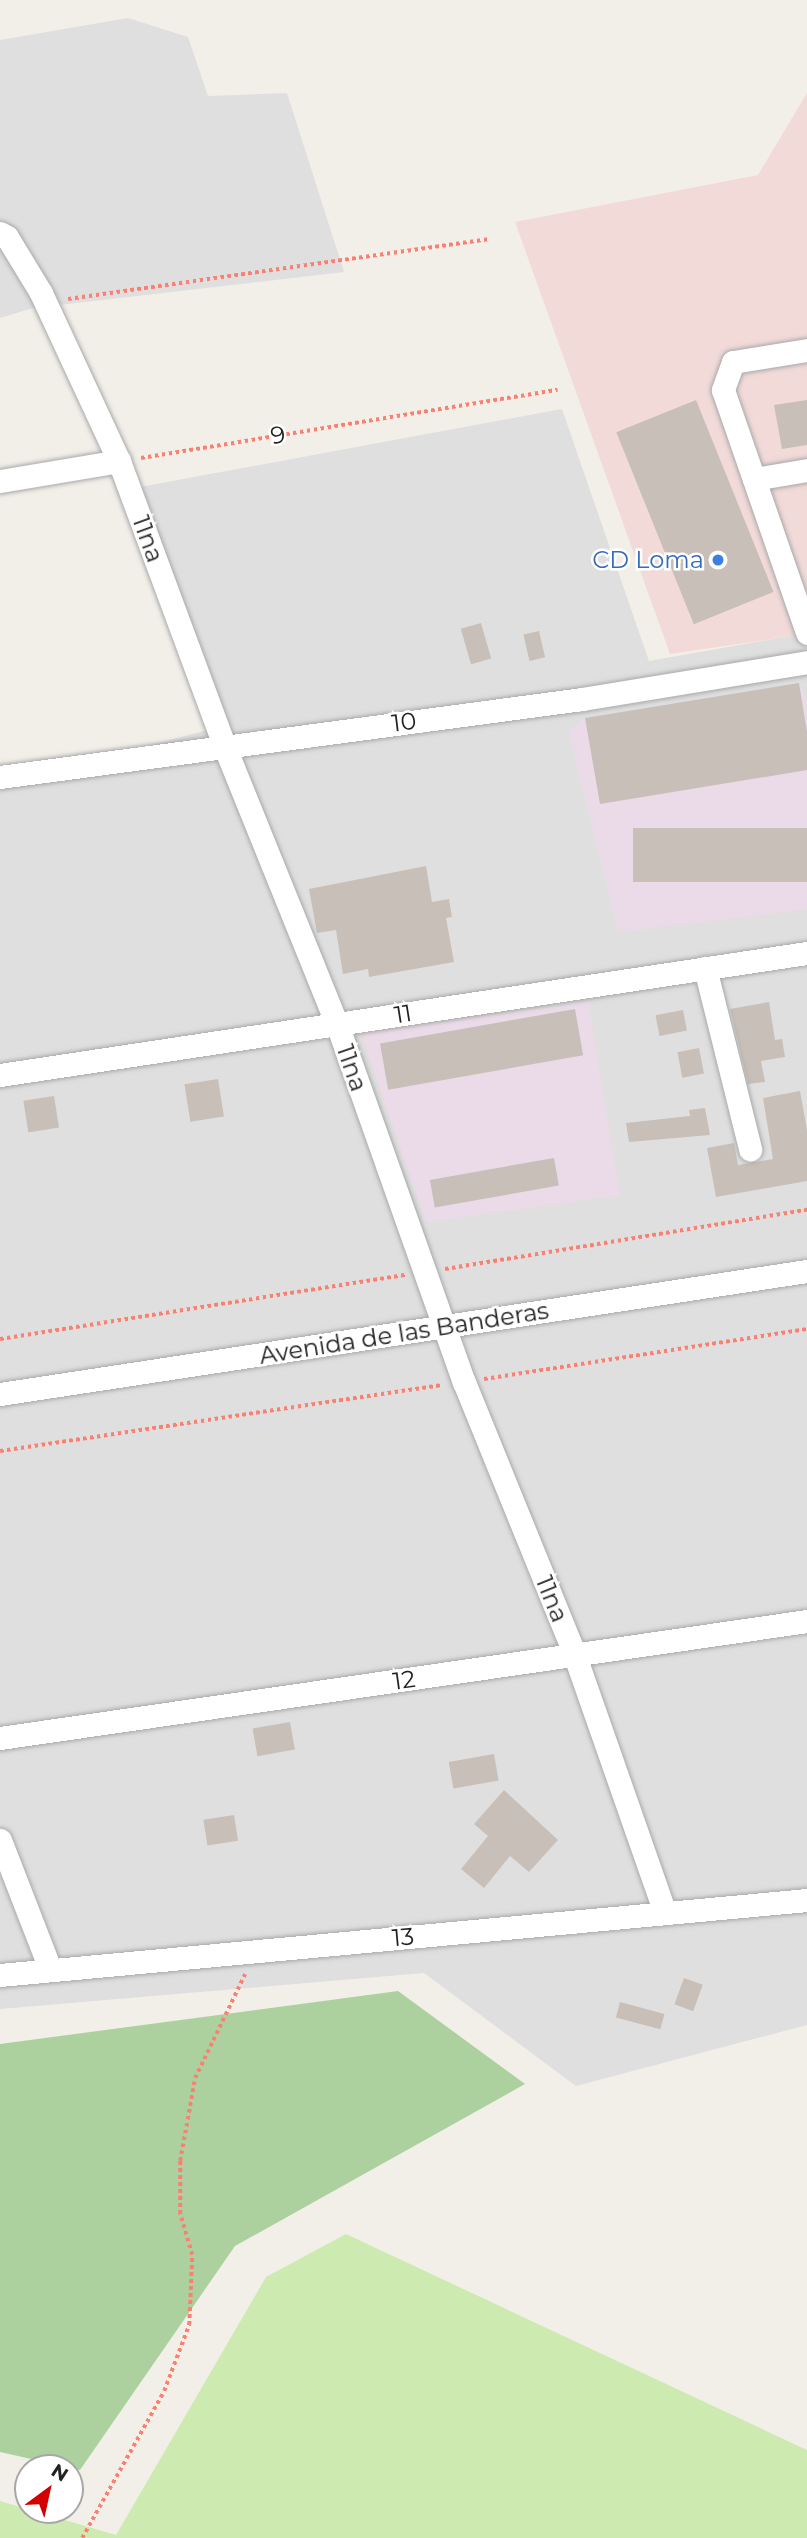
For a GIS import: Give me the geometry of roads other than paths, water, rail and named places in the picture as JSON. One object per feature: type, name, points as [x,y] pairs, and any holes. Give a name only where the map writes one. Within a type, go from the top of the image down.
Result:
[{"type":"street","name":"11na","points":[[4,235],[45,303],[119,461],[224,744],[337,1024],[423,1273],[446,1327],[464,1382],[575,1656],[665,1913]]},
{"type":"street","points":[[807,350],[733,362],[723,390],[807,633]]},
{"type":"street","points":[[0,481],[119,461]]},
{"type":"street","points":[[754,479],[807,470]]},
{"type":"street","name":"10","points":[[0,776],[224,744],[582,699],[807,663]]},
{"type":"street","name":"11","points":[[0,1075],[807,953]]},
{"type":"street","points":[[705,968],[750,1149]]},
{"type":"street","name":"Avenida de las Banderas","points":[[0,1394],[807,1271]]},
{"type":"street","name":"12","points":[[0,1738],[807,1621]]},
{"type":"street","points":[[0,1840],[50,1969]]},
{"type":"street","name":"13","points":[[0,1975],[807,1900]]},
{"type":"place","name":"CD Loma","points":[[718,560]]}]
